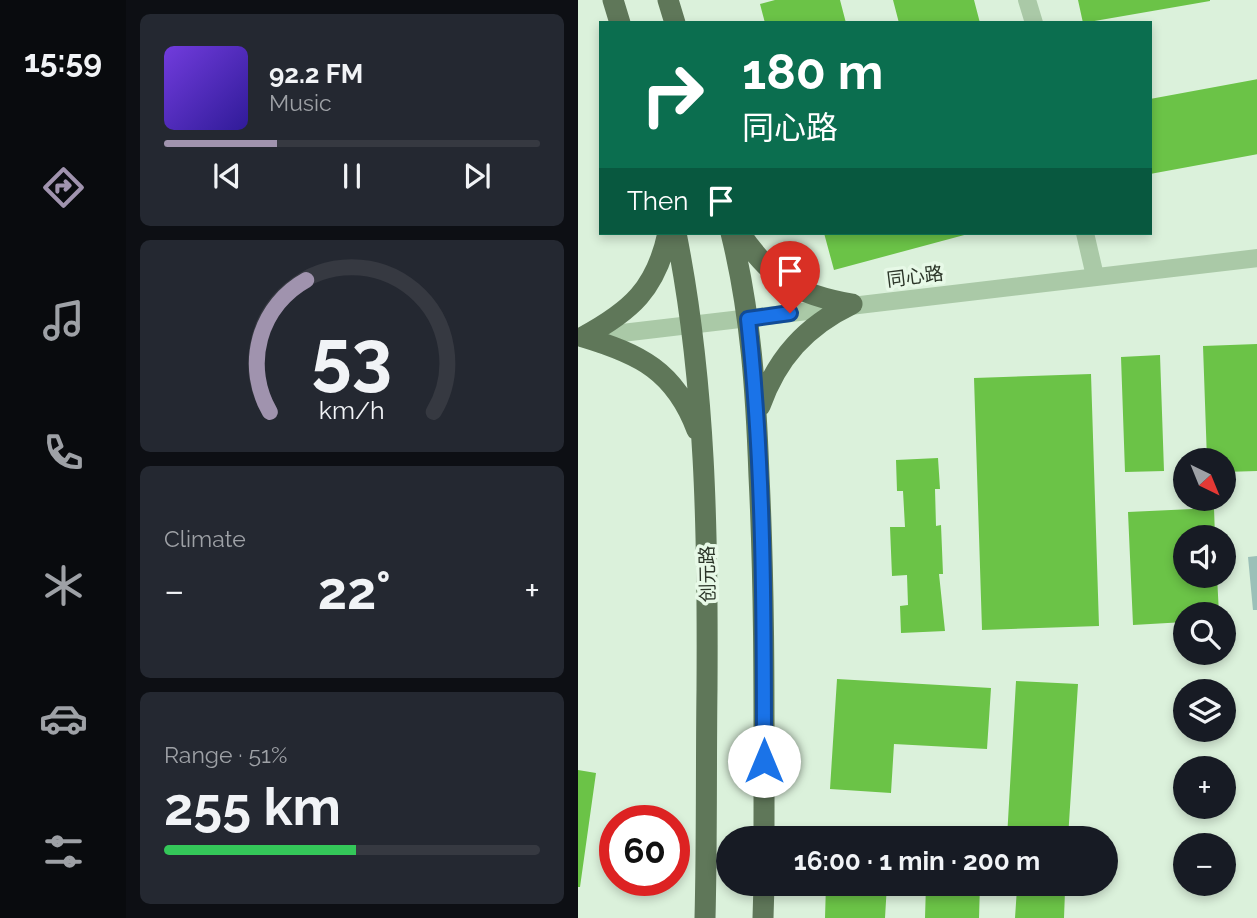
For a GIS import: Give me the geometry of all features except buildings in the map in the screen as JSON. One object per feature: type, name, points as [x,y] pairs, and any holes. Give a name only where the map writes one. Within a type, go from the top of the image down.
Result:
[{"type":"main road","points":[[613,0],[619,21]]},
{"type":"main road","points":[[668,0],[674,21]]},
{"type":"main road","points":[[580,338],[606,325],[639,299],[658,267],[667,235]]},
{"type":"main road","name":"创元路","points":[[676,235],[692,326],[703,444],[708,584],[705,918]]},
{"type":"main road","points":[[731,235],[748,319],[757,417],[764,580],[764,826]]},
{"type":"main road","points":[[742,235],[770,271],[783,282],[820,299],[852,304]]},
{"type":"main road","points":[[757,417],[767,387],[790,350],[824,317],[852,304]]},
{"type":"main road","points":[[580,338],[625,349],[659,371],[691,413],[703,444]]},
{"type":"main road","points":[[690,918],[706,888]]},
{"type":"main road","points":[[763,918],[764,896]]},
{"type":"main road","points":[[765,896],[770,918]]},
{"type":"street","points":[[1027,0],[1033,21]]},
{"type":"street","points":[[1085,235],[1095,276]]},
{"type":"street","name":"同心路","points":[[580,338],[1258,258]]},
{"type":"shaded area","points":[[1257,556],[1257,610],[1253,610],[1248,557]]},
{"type":"route","points":[[764,761],[764,580],[755,378],[748,319],[790,313]]}]
